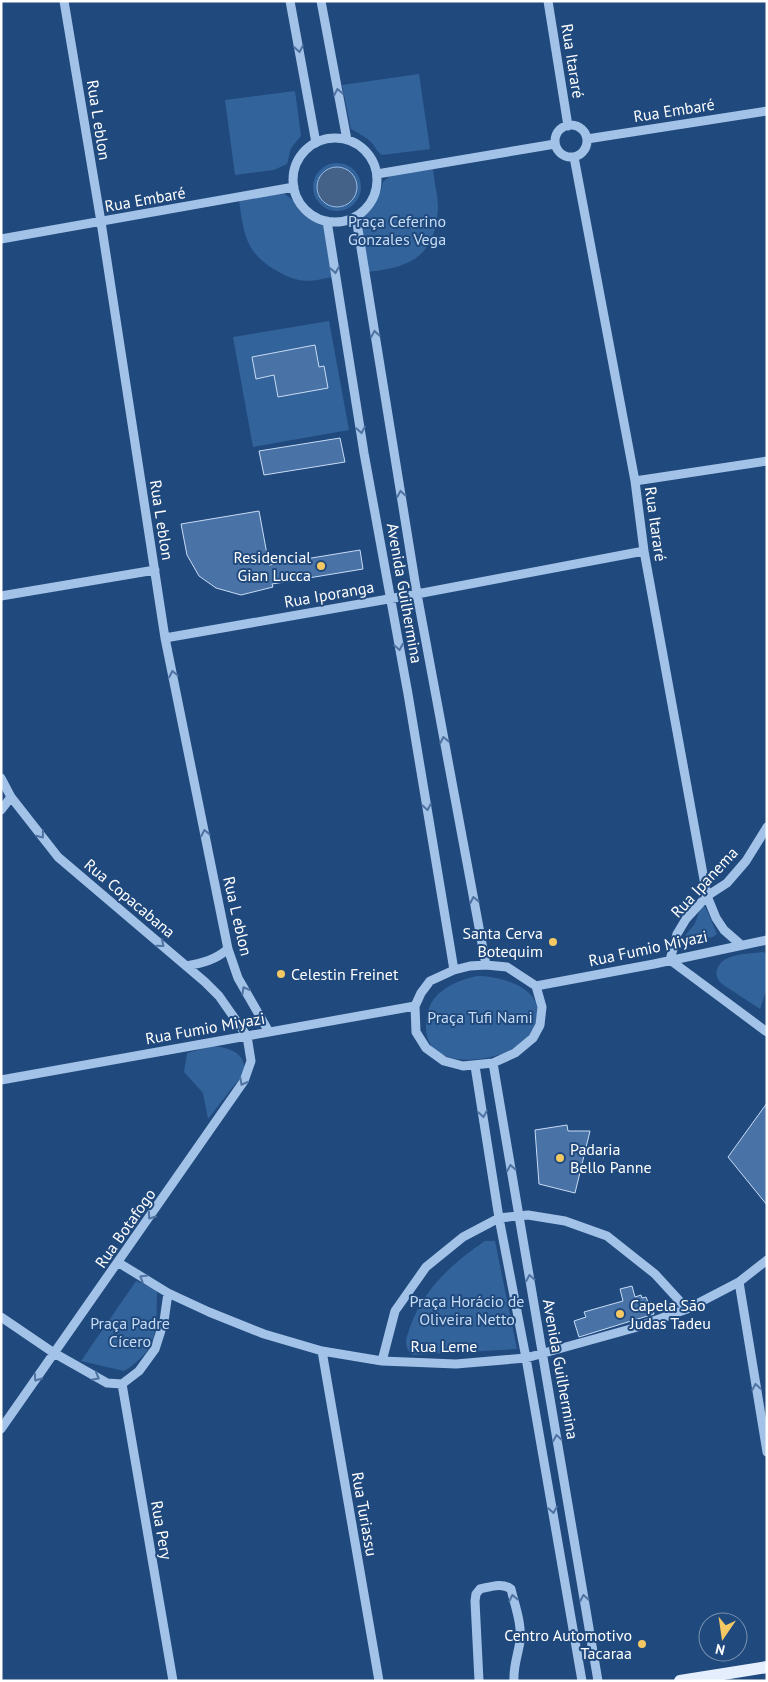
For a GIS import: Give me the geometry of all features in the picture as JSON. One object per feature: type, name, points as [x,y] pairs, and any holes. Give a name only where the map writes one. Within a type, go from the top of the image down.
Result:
[{"type":"main road","points":[[680,1681],[767,1667]]},
{"type":"street","name":"Rua L eblon","points":[[64,1],[165,638],[228,949],[238,978],[269,1032]]},
{"type":"street","points":[[290,1],[316,142]]},
{"type":"street","points":[[321,1],[347,140]]},
{"type":"street","name":"Rua Itararé","points":[[548,1],[568,126]]},
{"type":"street","name":"Rua Embaré","points":[[587,139],[767,111]]},
{"type":"street","points":[[568,126],[580,128],[587,139],[584,150],[574,157],[562,154],[555,144],[558,132],[568,126]]},
{"type":"street","points":[[337,138],[347,140],[367,152],[374,162],[377,186],[374,198],[366,209],[356,217],[342,222],[327,222],[315,217],[305,209],[298,199],[294,187],[294,174],[298,161],[306,150],[316,142],[337,138]]},
{"type":"street","points":[[377,174],[555,144]]},
{"type":"street","name":"Rua Itararé","points":[[574,157],[635,481],[644,551],[707,896],[716,918],[724,930],[740,944]]},
{"type":"street","name":"Rua Embaré","points":[[1,239],[294,187]]},
{"type":"street","name":"Avenida Guilhermina","points":[[356,217],[417,594],[486,965]]},
{"type":"street","name":"Avenida Guilhermina","points":[[327,222],[364,453],[391,599],[454,970]]},
{"type":"street","points":[[635,481],[767,461]]},
{"type":"street","name":"Rua Iporanga","points":[[165,638],[391,599],[644,551]]},
{"type":"street","points":[[1,596],[155,570]]},
{"type":"street","name":"Rua Copacabana","points":[[1,778],[11,797],[58,857],[205,982],[218,996],[247,1036]]},
{"type":"street","points":[[1,810],[11,797]]},
{"type":"street","name":"Rua Ipanema","points":[[670,960],[677,934],[686,920],[707,896],[726,883],[746,861],[767,827]]},
{"type":"street","name":"Rua Fumio Miyazi","points":[[536,986],[767,940]]},
{"type":"street","points":[[186,966],[218,958],[228,949]]},
{"type":"street","points":[[670,960],[767,1032]]},
{"type":"street","points":[[486,965],[507,967],[536,986],[542,1007],[540,1025],[533,1038],[515,1053],[493,1063],[463,1066],[444,1061],[426,1048],[416,1032],[415,1006],[421,993],[430,981],[454,970],[486,965]]},
{"type":"street","name":"Rua Fumio Miyazi","points":[[1,1080],[415,1006]]},
{"type":"street","name":"Rua Botafogo","points":[[1,1429],[119,1263],[244,1081],[251,1061],[247,1036]]},
{"type":"street","name":"Avenida Guilhermina","points":[[493,1063],[598,1681]]},
{"type":"street","name":"Avenida Guilhermina","points":[[475,1066],[499,1218],[526,1358],[582,1681]]},
{"type":"street","points":[[382,1361],[395,1311],[426,1267],[463,1237],[499,1218],[528,1215],[565,1221],[607,1236],[655,1274],[687,1310]]},
{"type":"street","name":"Rua Leme","points":[[119,1263],[168,1293],[264,1334],[322,1351],[382,1361],[456,1364],[526,1358],[634,1328],[687,1310],[739,1282],[767,1260]]},
{"type":"street","points":[[739,1282],[767,1452]]},
{"type":"street","points":[[1,1317],[54,1353],[107,1383],[122,1384],[139,1371],[156,1349],[164,1321],[168,1293]]},
{"type":"street","name":"Rua Turiassu","points":[[322,1351],[379,1681]]},
{"type":"street","name":"Rua Pery","points":[[122,1384],[173,1681]]},
{"type":"street","points":[[479,1681],[476,1594],[480,1589],[500,1585],[511,1589],[520,1631],[520,1642],[513,1672],[514,1681]]},
{"type":"green space","points":[[419,74],[430,149],[382,155],[370,141],[351,129],[342,85]]},
{"type":"green space","points":[[295,91],[301,136],[291,148],[287,164],[274,170],[235,175],[225,100]]},
{"type":"green space","name":"Praça Ceferino Gonzales Vega","points":[[332,163],[342,163],[351,167],[357,173],[360,178],[360,196],[351,207],[342,211],[332,211],[323,207],[317,201],[313,192],[313,182],[317,173],[323,167]]},
{"type":"green space","name":"Praça Ceferino Gonzales Vega","points":[[433,169],[438,208],[432,238],[426,248],[408,263],[367,272],[360,216],[372,206],[381,190],[383,182],[391,175]]},
{"type":"green space","name":"Praça Ceferino Gonzales Vega","points":[[284,193],[314,218],[325,221],[334,277],[314,281],[293,278],[269,266],[260,259],[249,243],[245,234],[239,200]]},
{"type":"green space","points":[[329,321],[349,430],[253,447],[233,337]]},
{"type":"green space","points":[[703,905],[717,934],[713,937],[686,941],[684,939],[694,925]]},
{"type":"green space","points":[[763,952],[767,954],[767,988],[760,1009],[722,984],[717,978],[716,972],[720,964],[730,957]]},
{"type":"green space","name":"Praça Tufi Nami","points":[[477,976],[501,979],[525,989],[535,1001],[540,1016],[527,1040],[507,1052],[481,1059],[454,1059],[434,1049],[430,1043],[426,1027],[428,1010],[436,996],[442,991],[463,980]]},
{"type":"green space","points":[[212,1046],[225,1048],[236,1053],[241,1057],[244,1068],[240,1079],[208,1119],[203,1093],[184,1072],[187,1053]]},
{"type":"green space","name":"Praça Horácio de Oliveira Netto","points":[[485,1241],[495,1241],[517,1349],[412,1355],[406,1345],[407,1338],[410,1327],[423,1301],[440,1278]]},
{"type":"green space","name":"Praça Padre Cícero","points":[[136,1281],[157,1290],[156,1327],[150,1346],[136,1363],[124,1371],[81,1361]]},
{"type":"shaded area","name":"Praça Ceferino Gonzales Vega","points":[[341,167],[348,170],[354,176],[357,187],[356,195],[348,204],[341,207],[333,207],[326,204],[318,195],[317,183],[320,176],[329,168]]},
{"type":"building","points":[[315,345],[319,367],[324,366],[328,388],[278,397],[274,375],[256,379],[252,357]]},
{"type":"building","points":[[340,438],[345,462],[264,475],[259,451]]},
{"type":"building","points":[[259,511],[269,565],[360,550],[363,569],[272,584],[273,587],[241,595],[216,588],[199,576],[187,555],[181,524]]},
{"type":"building","points":[[767,1103],[767,1205],[728,1157]]},
{"type":"building","name":"Padaria Bello Panne","points":[[567,1125],[568,1131],[590,1131],[575,1193],[539,1184],[535,1130]]},
{"type":"building","name":"Capela São Judas Tadeu","points":[[632,1286],[635,1297],[641,1295],[642,1298],[646,1297],[648,1302],[651,1302],[654,1314],[579,1337],[574,1321],[586,1317],[584,1312],[623,1301],[620,1289]]},
{"type":"place","name":"Residencial Gian Lucca","points":[[321,566]]},
{"type":"place","name":"Santa Cerva Botequim","points":[[553,942]]},
{"type":"place","name":"Celestin Freinet","points":[[281,974]]},
{"type":"place","name":"Padaria Bello Panne","points":[[560,1158]]},
{"type":"place","name":"Capela São Judas Tadeu","points":[[620,1314]]},
{"type":"place","name":"Centro Automotivo Tacaraa","points":[[642,1644]]}]
